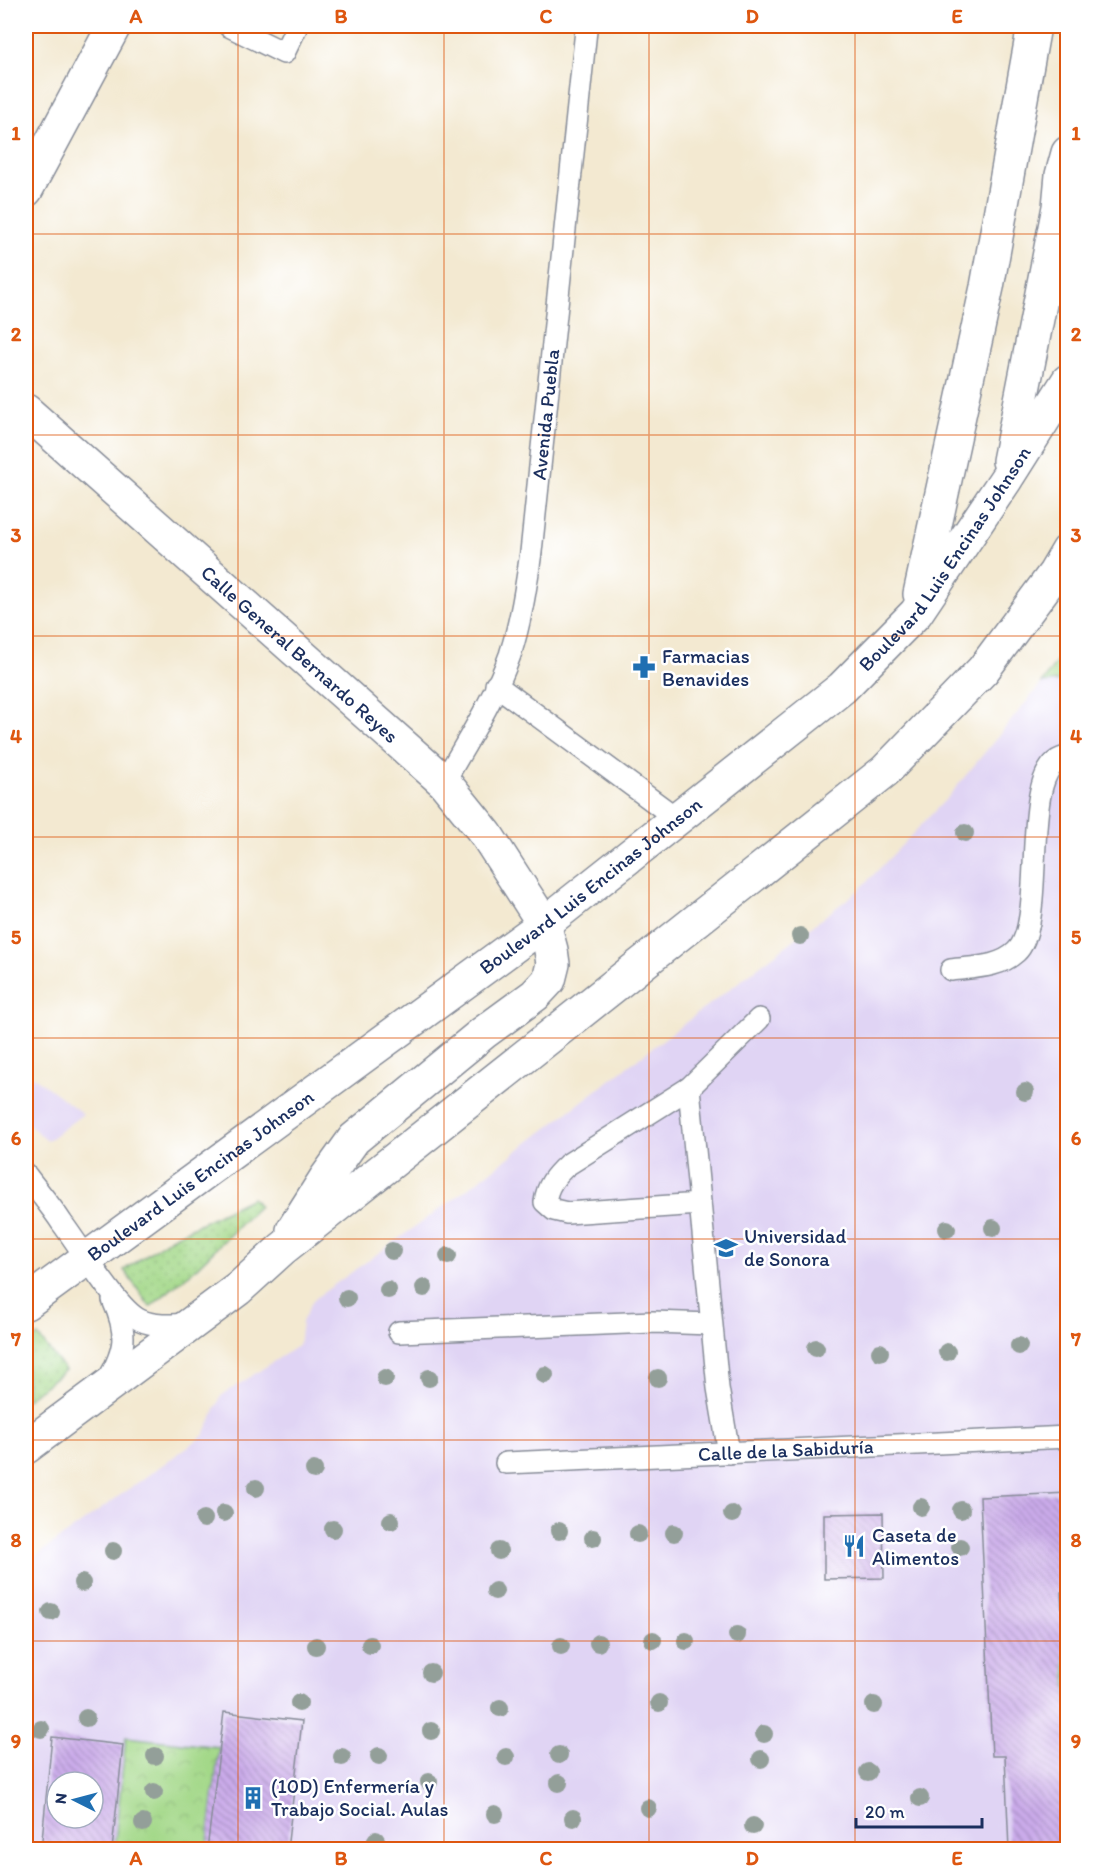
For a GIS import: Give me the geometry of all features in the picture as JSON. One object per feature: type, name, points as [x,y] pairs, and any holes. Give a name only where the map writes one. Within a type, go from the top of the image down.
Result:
[{"type":"main road","points":[[26,190],[114,26]]},
{"type":"main road","points":[[916,613],[987,287],[1034,26]]},
{"type":"main road","points":[[1006,479],[1068,153]]},
{"type":"main road","name":"Boulevard Luis Encinas Johnson","points":[[26,1303],[544,924],[842,688],[916,613],[1006,479],[1068,381]]},
{"type":"main road","name":"Calle General Bernardo Reyes","points":[[26,411],[444,782],[486,834],[544,924],[553,964],[549,980],[535,995],[483,1033],[354,1139],[307,1206],[282,1249]]},
{"type":"main road","points":[[26,1447],[238,1289],[282,1249],[885,771],[983,670],[1055,573],[1068,551]]},
{"type":"lane","points":[[229,26],[284,53],[297,26]]},
{"type":"lane","name":"Avenida Puebla","points":[[444,782],[490,701],[509,657],[522,612],[585,30]]},
{"type":"lane","points":[[496,685],[676,818]]},
{"type":"lane","points":[[951,970],[1000,963],[1018,951],[1026,934],[1031,906],[1039,796],[1050,768],[1065,757]]},
{"type":"lane","points":[[700,1204],[567,1213],[554,1210],[545,1202],[547,1190],[567,1165],[689,1088],[759,1018]]},
{"type":"lane","points":[[689,1088],[718,1388],[729,1453]]},
{"type":"lane","points":[[26,1175],[53,1209],[106,1285],[138,1320],[153,1324],[192,1323]]},
{"type":"lane","points":[[88,1259],[114,1301],[122,1322],[124,1340],[119,1361],[104,1389]]},
{"type":"lane","points":[[399,1332],[653,1322],[711,1324]]},
{"type":"lane","name":"Calle de la Sabiduría","points":[[506,1463],[1068,1437]]},
{"type":"shaded area","name":"Universidad de Sonora","points":[[1067,647],[1067,1849],[26,1849],[26,1563],[204,1435],[221,1396],[299,1345],[302,1322],[313,1300],[458,1196],[858,891],[948,797],[1042,683]]},
{"type":"shaded area","points":[[26,1071],[83,1114],[47,1141],[26,1122]]},
{"type":"green space","points":[[1067,647],[1067,681],[1042,683]]},
{"type":"green space","points":[[252,1198],[259,1206],[194,1270],[150,1307],[124,1270],[171,1238]]},
{"type":"green space","points":[[38,1336],[65,1370],[26,1400],[26,1344]]},
{"type":"green space","points":[[1067,1586],[1067,1743],[1061,1592]]},
{"type":"green space","points":[[126,1737],[219,1747],[207,1849],[114,1850]]},
{"type":"building","points":[[1068,1493],[1068,1586],[1061,1592],[1068,1727],[1068,1850],[1009,1850],[1005,1756],[992,1756],[980,1497]]},
{"type":"building","name":"Caseta de Alimentos","points":[[883,1513],[884,1578],[824,1579],[824,1514]]},
{"type":"building","name":"(10D) Enfermería y Trabajo Social. Aulas","points":[[224,1712],[302,1721],[287,1850],[207,1850]]},
{"type":"building","points":[[52,1737],[123,1745],[112,1850],[41,1850],[45,1809],[45,1830],[105,1830],[105,1770],[49,1770]]},
{"type":"place","name":"Farmacias Benavides","points":[[644,667]]},
{"type":"place","name":"Universidad de Sonora","points":[[726,1248]]},
{"type":"place","name":"Caseta de Alimentos","points":[[854,1546]]},
{"type":"place","name":"(10D) Enfermería y Trabajo Social. Aulas","points":[[253,1798]]}]
